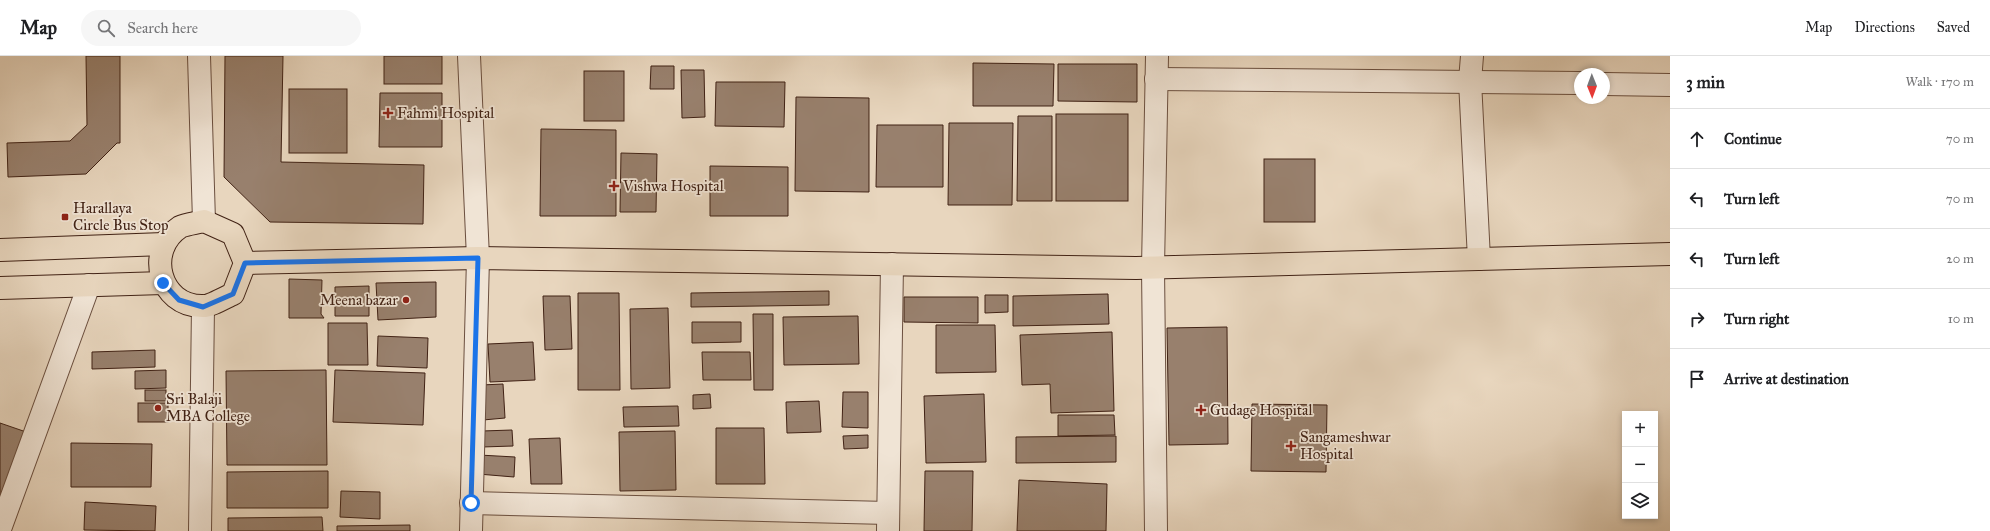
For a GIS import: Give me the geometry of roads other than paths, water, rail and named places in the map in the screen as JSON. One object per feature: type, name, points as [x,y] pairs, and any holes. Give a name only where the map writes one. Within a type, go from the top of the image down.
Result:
[{"type":"main road","points":[[204,221],[233,234],[245,263],[233,294],[203,307],[179,300],[163,283],[159,264],[164,244],[181,227],[204,221]]},
{"type":"main road","points":[[0,250],[164,244]]},
{"type":"main road","points":[[245,263],[478,258],[1153,268],[1670,254]]},
{"type":"main road","points":[[0,288],[163,283]]},
{"type":"street","points":[[199,56],[204,221]]},
{"type":"street","points":[[469,56],[478,258],[471,531]]},
{"type":"street","points":[[1156,531],[1153,268],[1157,56]]},
{"type":"street","points":[[1472,56],[1470,81],[1479,259]]},
{"type":"street","points":[[1156,79],[1574,83]]},
{"type":"street","points":[[1610,84],[1670,85]]},
{"type":"street","points":[[471,503],[888,522],[892,264]]},
{"type":"street","points":[[0,529],[89,285]]},
{"type":"street","points":[[200,531],[203,307]]},
{"type":"place","name":"Fahmi Hospital","points":[[388,113]]},
{"type":"place","name":"Vishwa Hospital","points":[[614,186]]},
{"type":"place","name":"Harallaya Circle Bus Stop","points":[[65,217]]},
{"type":"place","name":"Meena bazar","points":[[406,300]]},
{"type":"place","name":"Sri Balaji MBA College","points":[[158,408]]},
{"type":"place","name":"Gudage Hospital","points":[[1201,410]]},
{"type":"place","name":"Sangameshwar Hospital","points":[[1291,446]]}]
